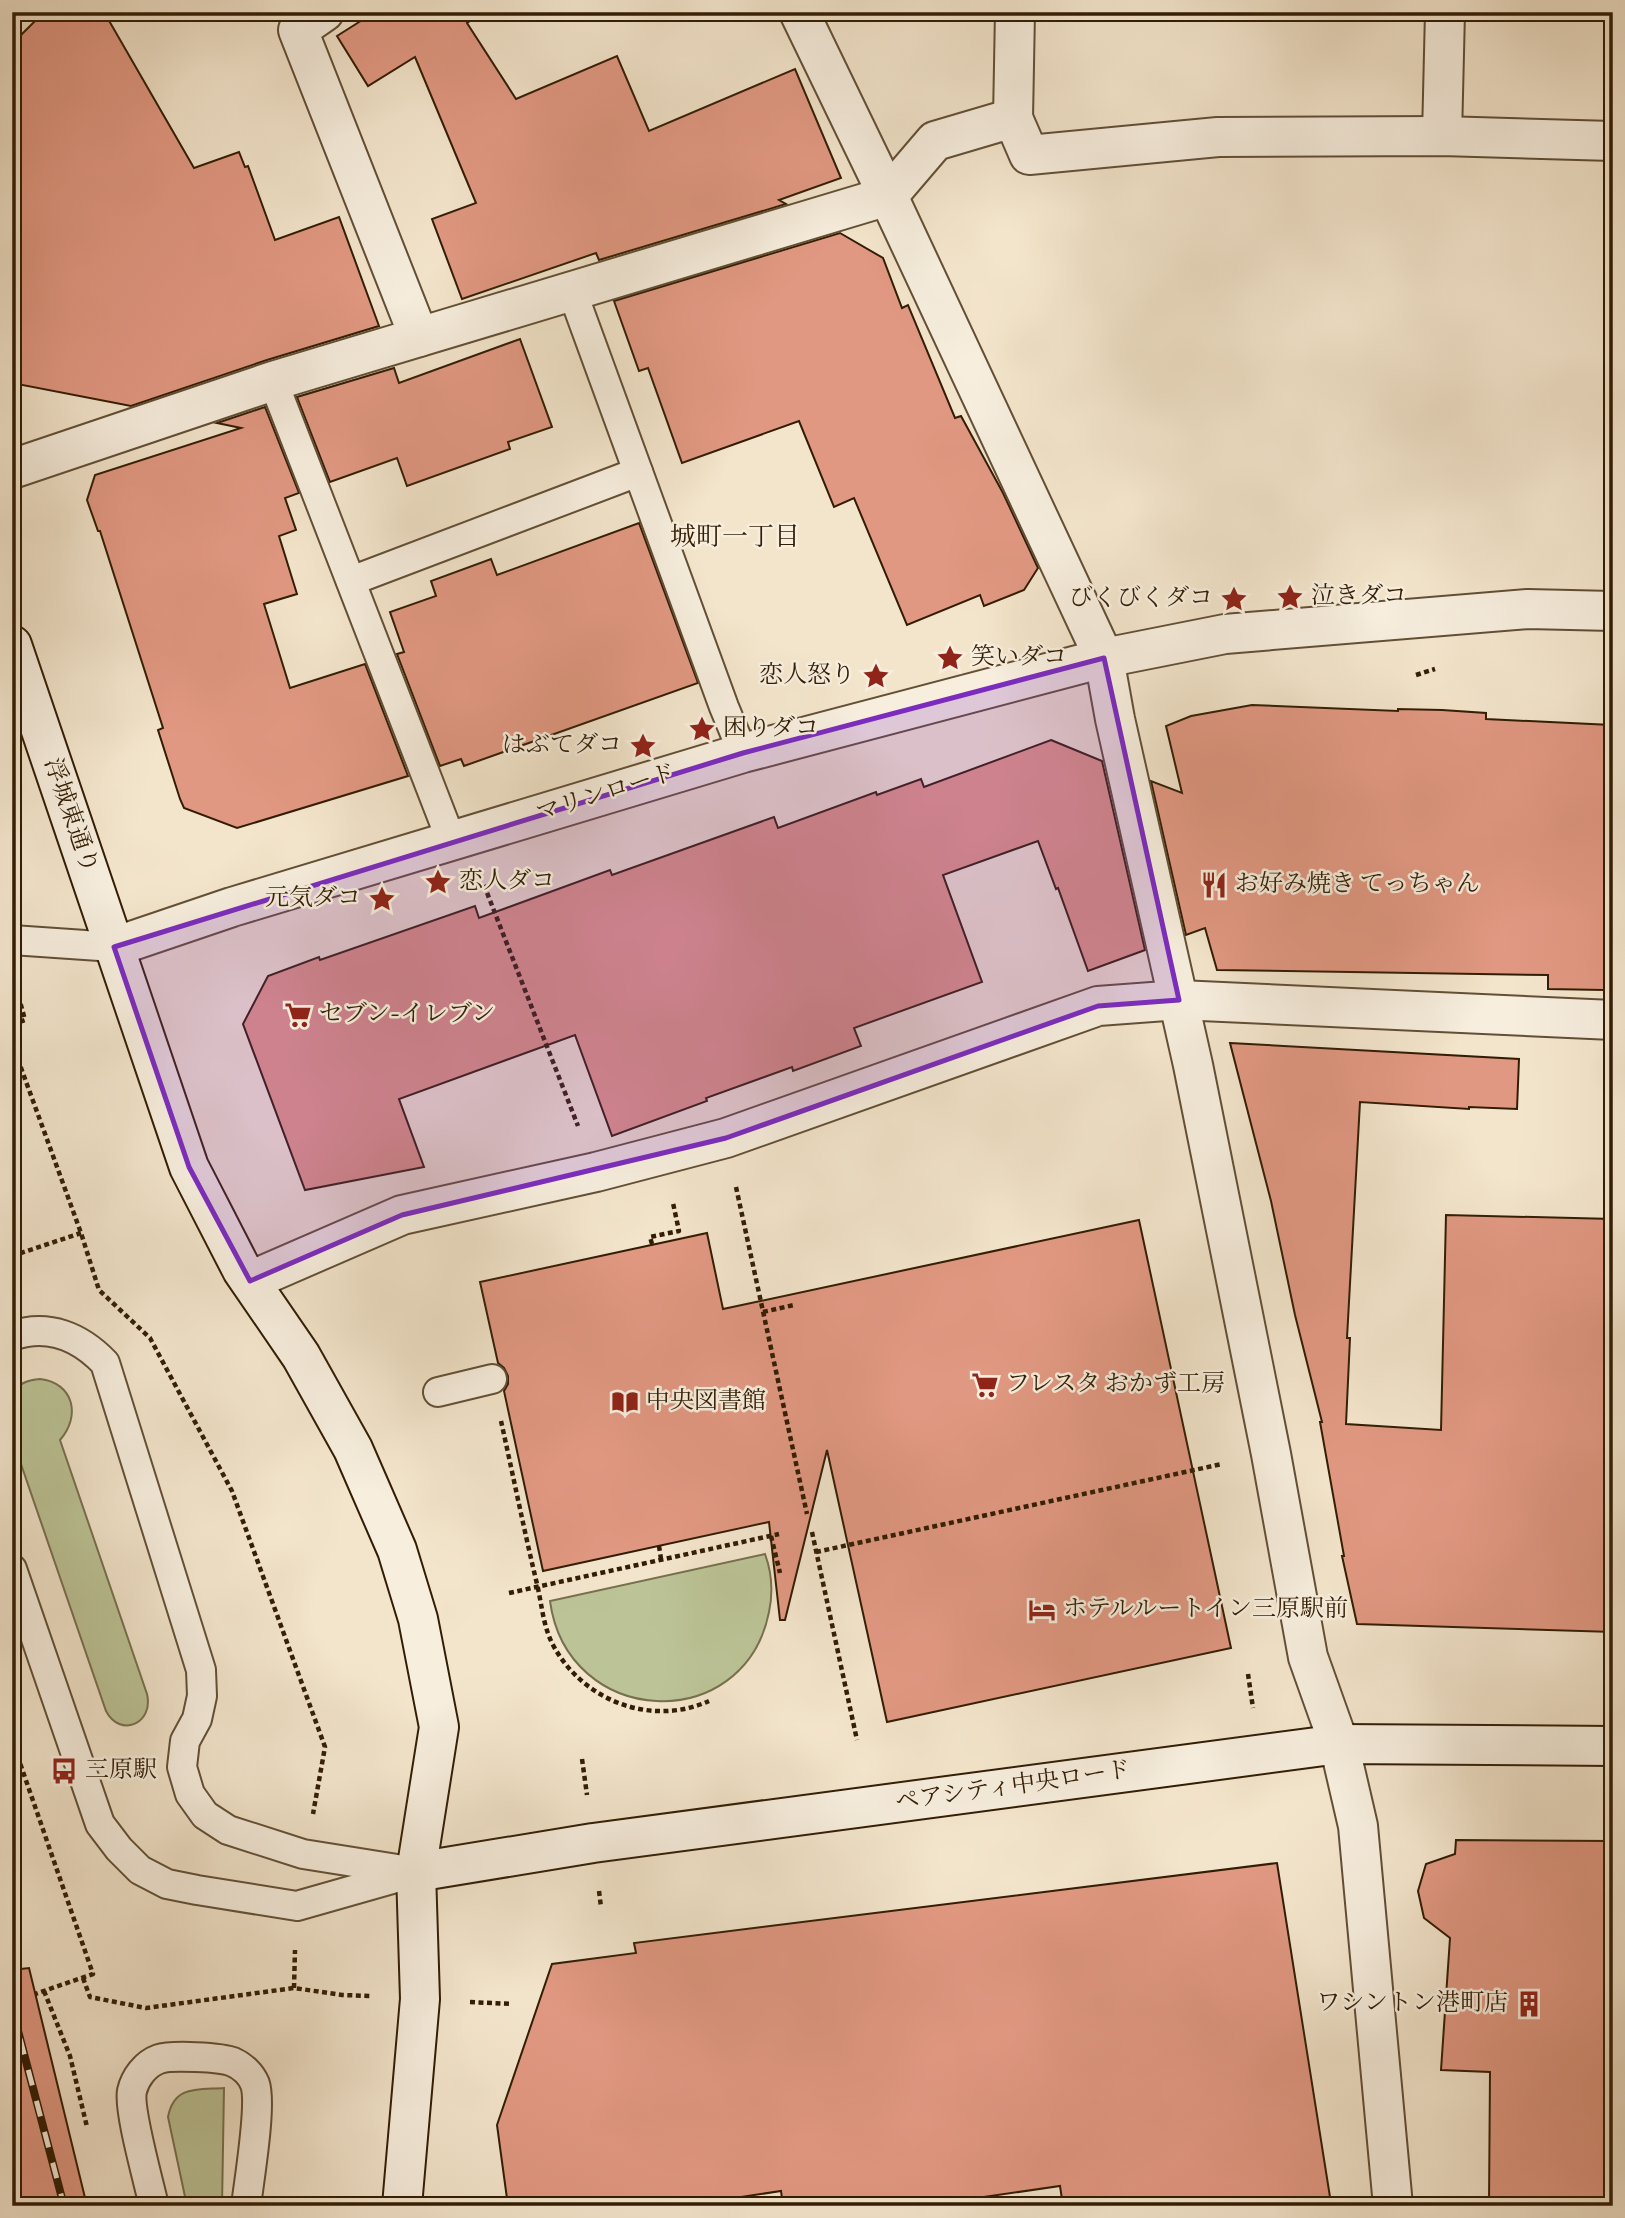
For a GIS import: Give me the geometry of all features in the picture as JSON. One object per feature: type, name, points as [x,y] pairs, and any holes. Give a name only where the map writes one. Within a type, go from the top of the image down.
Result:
[{"type":"street","points":[[324,12],[298,30],[419,337]]},
{"type":"street","points":[[799,12],[1104,658],[1115,719],[1179,1000],[1271,1454],[1308,1657],[1339,1744],[1359,1826],[1393,2206]]},
{"type":"street","points":[[1015,12],[1013,118],[1029,155],[1218,137],[1442,136],[1613,141]]},
{"type":"street","points":[[1442,136],[1445,12]]},
{"type":"street","points":[[12,469],[273,381],[888,196],[934,141],[1013,118]]},
{"type":"street","name":"マリンロード","points":[[114,947],[232,907],[744,753],[1104,658],[1225,634],[1528,608],[1613,611]]},
{"type":"street","name":"浮城東通り","points":[[12,645],[189,1167],[223,1237],[301,1356],[354,1449],[397,1550],[418,1619],[439,1727],[416,1872],[421,1999],[402,2206]]},
{"type":"street","points":[[250,1281],[402,1215],[596,1172],[726,1138],[1098,1006],[1179,1000],[1613,1020]]},
{"type":"street","name":"ペアシティ中央ロード","points":[[416,1872],[607,1841],[1339,1744],[1613,1746]]},
{"type":"lane","points":[[572,291],[724,707],[744,753]]},
{"type":"lane","points":[[273,381],[451,840]]},
{"type":"lane","points":[[351,581],[638,472]]},
{"type":"lane","points":[[12,940],[114,947]]},
{"type":"lane","points":[[12,1336],[23,1332],[60,1333],[77,1340],[105,1363],[201,1670],[202,1696],[197,1719],[185,1741],[182,1767],[190,1794],[205,1815],[228,1830],[303,1854],[416,1872]]},
{"type":"lane","points":[[438,1392],[492,1379]]},
{"type":"lane","points":[[12,1569],[100,1824],[140,1870],[167,1884],[297,1906],[416,1872]]},
{"type":"lane","points":[[154,2206],[131,2093],[138,2076],[147,2066],[159,2059],[183,2057],[229,2060],[248,2073],[255,2084],[257,2102],[246,2206]]},
{"type":"path","points":[[484,885],[596,1172]]},
{"type":"path","points":[[12,974],[25,1020],[12,1025]]},
{"type":"path","points":[[12,1043],[99,1290],[150,1338],[232,1491],[325,1747]]},
{"type":"path","points":[[726,1138],[807,1514]]},
{"type":"path","points":[[652,1244],[650,1237],[679,1231],[671,1195]]},
{"type":"path","points":[[12,1256],[81,1233]]},
{"type":"path","points":[[763,1312],[794,1305]]},
{"type":"path","points":[[492,1379],[538,1586],[543,1620],[564,1663],[591,1689],[625,1706],[672,1711],[709,1701]]},
{"type":"path","points":[[816,1552],[1271,1454]]},
{"type":"path","points":[[812,1532],[857,1740]]},
{"type":"path","points":[[509,1593],[779,1534]]},
{"type":"path","points":[[771,1536],[780,1573]]},
{"type":"path","points":[[659,1546],[662,1559]]},
{"type":"path","points":[[12,1740],[93,1974],[35,1994]]},
{"type":"path","points":[[83,1978],[90,1997],[146,2008],[294,1988],[342,1995]]},
{"type":"path","points":[[44,1991],[69,2056],[88,2131]]},
{"type":"highlighted area","points":[[1104,658],[1179,1000],[1098,1006],[726,1138],[402,1215],[250,1281],[189,1167],[114,947],[743,753]]},
{"type":"green space","points":[[40,1379],[60,1387],[71,1402],[71,1421],[60,1440],[147,1694],[146,1713],[134,1724],[119,1724],[106,1711],[12,1438],[12,1392],[24,1382]]},
{"type":"green space","points":[[765,1554],[770,1576],[770,1605],[753,1653],[727,1681],[693,1697],[656,1701],[620,1693],[588,1674],[563,1643],[550,1601]]},
{"type":"green space","points":[[224,2088],[222,2206],[187,2206],[168,2117],[171,2107],[176,2099],[188,2091]]},
{"type":"building","points":[[44,12],[104,12],[194,168],[239,152],[245,167],[248,166],[275,240],[339,217],[379,326],[131,406],[12,383],[12,44]]},
{"type":"building","points":[[375,12],[484,12],[467,23],[516,99],[617,56],[649,131],[795,69],[841,178],[779,200],[786,204],[599,260],[596,253],[462,299],[432,219],[476,203],[415,57],[368,86],[337,36]]},
{"type":"building","points":[[840,233],[883,258],[902,308],[908,305],[955,418],[961,416],[1003,493],[1038,568],[1024,590],[984,606],[980,595],[907,625],[854,498],[834,507],[799,421],[682,463],[648,368],[639,371],[614,301]]},
{"type":"building","points":[[520,339],[552,427],[508,442],[510,449],[407,486],[397,458],[330,482],[297,397],[394,368],[399,383]]},
{"type":"building","points":[[265,407],[299,493],[285,498],[296,530],[279,536],[297,594],[264,604],[290,688],[365,664],[408,776],[237,828],[184,808],[158,730],[163,728],[100,531],[87,500],[95,475],[241,428],[217,423]]},
{"type":"building","points":[[639,523],[698,683],[464,766],[461,759],[440,766],[397,654],[404,652],[390,612],[436,596],[431,581],[491,559],[497,575]]},
{"type":"building","points":[[1252,705],[1398,711],[1442,710],[1486,713],[1486,719],[1611,725],[1604,990],[1548,989],[1548,975],[1217,970],[1205,928],[1186,935],[1151,781],[1182,793],[1166,726],[1191,716]]},
{"type":"building","points":[[1051,740],[1102,761],[1145,950],[1088,971],[1038,841],[943,875],[982,982],[854,1028],[861,1046],[706,1098],[707,1101],[612,1136],[575,1035],[399,1099],[424,1167],[305,1190],[243,1024],[268,976],[475,906],[479,918],[610,870],[612,875],[774,817],[778,828],[876,792],[877,795],[921,779],[924,787]]},
{"type":"building","points":[[1230,1043],[1519,1059],[1517,1109],[1469,1109],[1360,1102],[1347,1338],[1350,1338],[1346,1424],[1441,1430],[1446,1215],[1613,1219],[1613,1632],[1357,1624],[1342,1556],[1322,1422],[1295,1315],[1271,1201]]},
{"type":"building","points":[[1139,1220],[1231,1648],[887,1722],[827,1450],[785,1620],[780,1620],[769,1522],[543,1571],[504,1391],[508,1376],[498,1363],[480,1282],[707,1233],[723,1309]]},
{"type":"building","name":"ワシントン港町店","points":[[1456,1840],[1613,1841],[1613,2206],[1489,2206],[1490,2072],[1441,2070],[1450,1938],[1424,1918],[1418,1891],[1426,1864],[1455,1854]]},
{"type":"building","points":[[1277,1863],[1330,2197],[1271,2206],[1063,2206],[1060,2186],[922,2206],[783,2206],[781,2191],[682,2206],[508,2206],[497,2125],[552,1964],[636,1953],[634,1943]]},
{"type":"building","points":[[29,1968],[87,2206],[12,2206],[12,1970]]},
{"type":"railway","points":[[12,2008],[64,2206]]},
{"type":"place","name":"泣きダコ","points":[[1290,597]]},
{"type":"place","name":"びくびくダコ","points":[[1234,599]]},
{"type":"place","name":"笑いダコ","points":[[950,658]]},
{"type":"place","name":"恋人怒り","points":[[876,676]]},
{"type":"place","name":"困りダコ","points":[[702,729]]},
{"type":"place","name":"はぶてダコ","points":[[643,746]]},
{"type":"place","name":"恋人ダコ","points":[[438,882]]},
{"type":"place","name":"お好み焼き てっちゃん","points":[[1214,885]]},
{"type":"place","name":"元気ダコ","points":[[382,899]]},
{"type":"place","name":"セブン-イレブン","points":[[298,1015]]},
{"type":"place","name":"フレスタ おかず工房","points":[[985,1385]]},
{"type":"place","name":"中央図書館","points":[[625,1402]]},
{"type":"place","name":"ホテルルートイン三原駅前","points":[[1042,1610]]},
{"type":"place","name":"三原駅","points":[[64,1771]]},
{"type":"place","name":"ワシントン港町店","points":[[1529,2004]]},
{"type":"district","name":"城町一丁目","points":[[735,538]]}]
